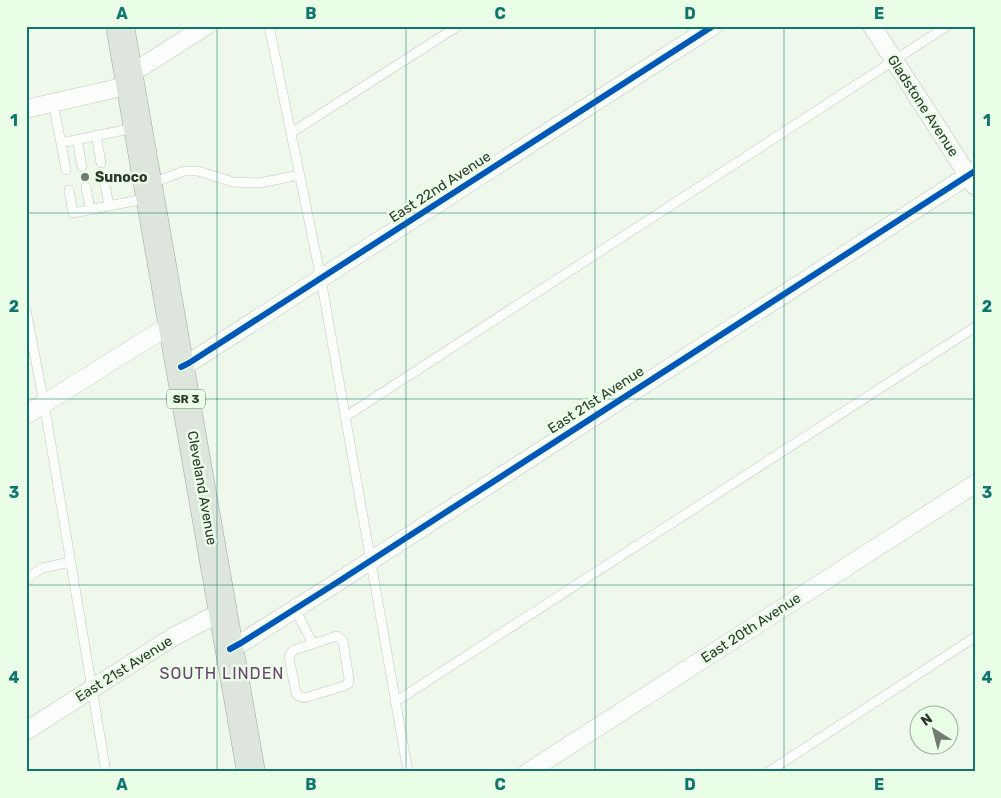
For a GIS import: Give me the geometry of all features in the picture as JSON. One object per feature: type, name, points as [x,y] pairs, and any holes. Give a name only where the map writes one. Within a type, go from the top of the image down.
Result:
[{"type":"main road","name":"Cleveland Avenue","points":[[120,26],[252,772]]},
{"type":"street","points":[[26,109],[130,80],[206,26]]},
{"type":"street","name":"East 22nd Avenue","points":[[181,367],[189,364],[713,26]]},
{"type":"street","name":"Gladstone Avenue","points":[[872,26],[972,177]]},
{"type":"street","name":"East 21st Avenue","points":[[230,649],[972,177]]},
{"type":"street","points":[[26,415],[173,323]]},
{"type":"street","name":"East 20th Avenue","points":[[528,772],[975,484]]},
{"type":"street","name":"East 21st Avenue","points":[[26,731],[173,637],[223,610]]},
{"type":"lane","points":[[269,26],[321,279],[408,772]]},
{"type":"lane","points":[[291,133],[458,26]]},
{"type":"lane","points":[[345,417],[947,26]]},
{"type":"lane","points":[[53,103],[66,170]]},
{"type":"lane","points":[[61,142],[138,127]]},
{"type":"lane","points":[[96,135],[101,164]]},
{"type":"lane","points":[[77,139],[82,167]]},
{"type":"lane","points":[[69,190],[73,213],[109,206],[149,191],[184,172],[198,171],[232,182],[259,183],[300,175]]},
{"type":"lane","points":[[105,184],[109,206]]},
{"type":"lane","points":[[86,187],[90,210]]},
{"type":"lane","points":[[26,310],[44,403],[106,772]]},
{"type":"lane","points":[[395,702],[975,327]]},
{"type":"lane","points":[[26,578],[42,568],[71,562]]},
{"type":"lane","points":[[295,609],[313,644]]},
{"type":"lane","points":[[337,636],[341,638],[350,679],[348,684],[344,686],[304,698],[296,693],[290,654],[294,650],[313,644],[337,636]]},
{"type":"lane","points":[[768,772],[975,637]]},
{"type":"cycle path","points":[[181,367],[713,26]]},
{"type":"cycle path","points":[[230,649],[333,585],[975,171]]},
{"type":"place","name":"Sunoco","points":[[85,177]]},
{"type":"district","name":"SOUTH LINDEN","points":[[222,673]]}]
